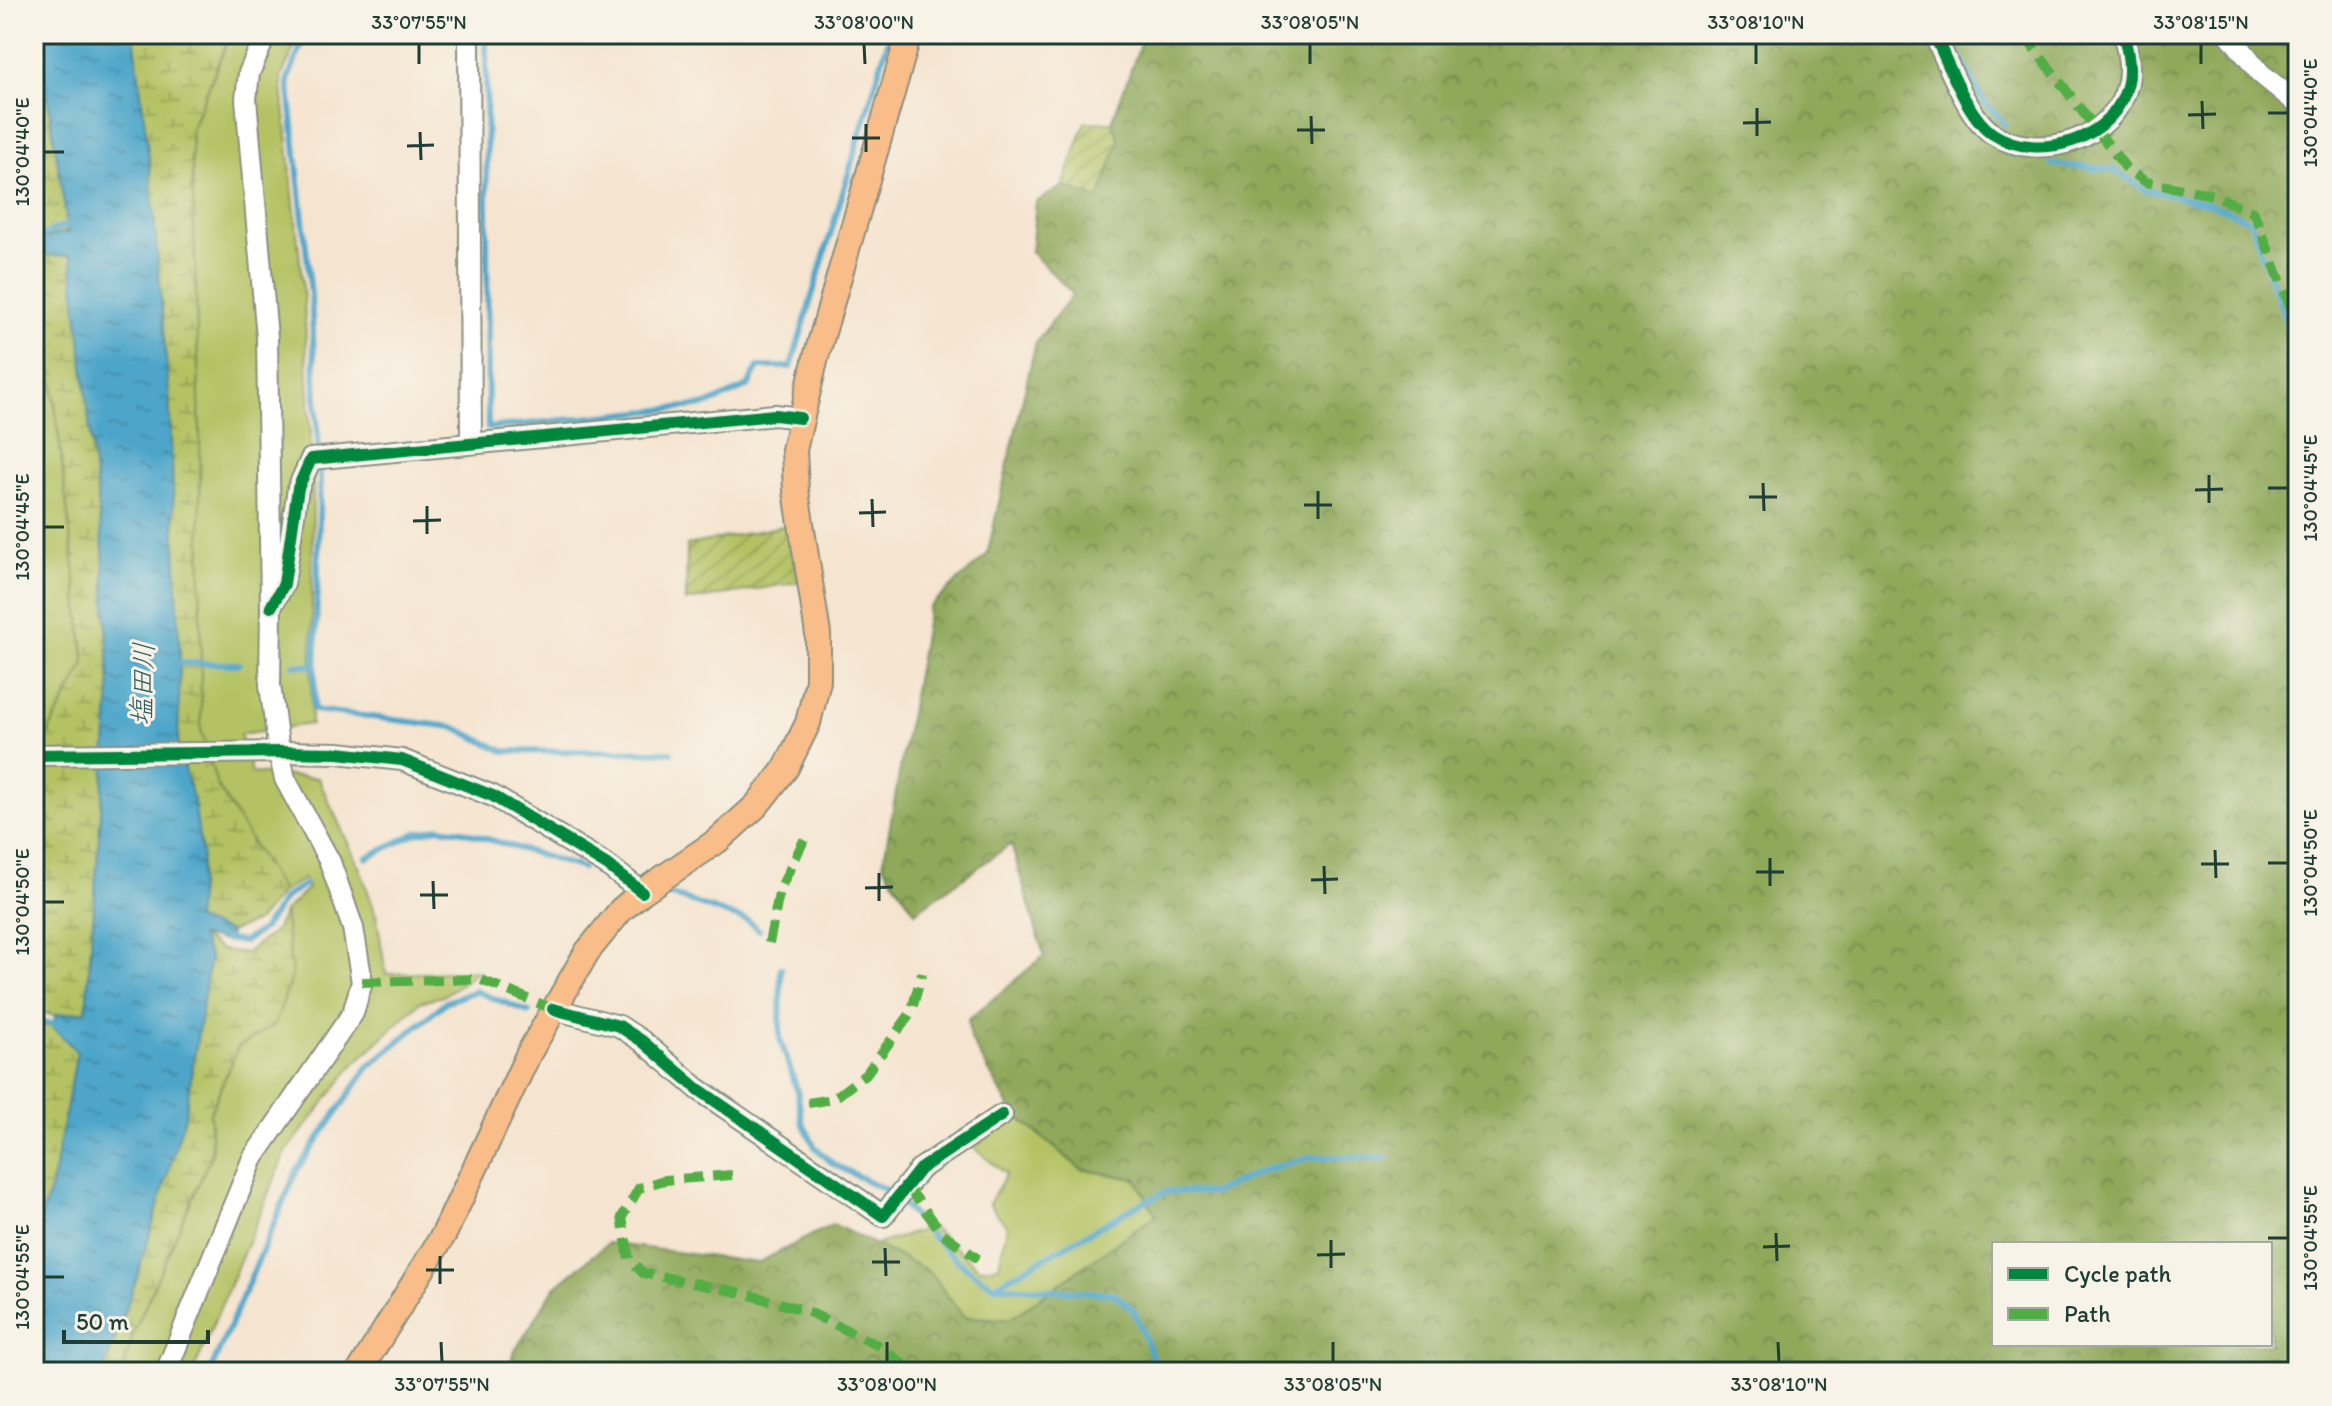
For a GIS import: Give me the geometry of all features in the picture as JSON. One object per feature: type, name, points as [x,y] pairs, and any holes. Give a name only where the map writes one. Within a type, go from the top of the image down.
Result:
[{"type":"main road","points":[[359,1372],[444,1234],[529,1053],[587,952],[621,910],[717,841],[756,806],[786,768],[808,723],[818,681],[818,634],[796,491],[794,450],[800,418],[909,34]]},
{"type":"street","points":[[166,1372],[253,1158],[353,1013],[362,982],[353,928],[330,862],[285,779],[270,685],[267,338],[246,99],[249,73],[266,34]]},
{"type":"street","points":[[469,34],[471,442]]},
{"type":"street","points":[[1934,34],[1972,111],[1991,133],[2016,145],[2039,147],[2066,144],[2096,129],[2116,109],[2127,85],[2129,55],[2123,34]]},
{"type":"street","points":[[2229,34],[2260,73],[2298,104]]},
{"type":"street","points":[[271,607],[284,584],[298,488],[311,459],[775,415],[800,418]]},
{"type":"street","points":[[34,755],[279,752],[338,753],[402,760],[493,796],[607,865],[642,892]]},
{"type":"street","points":[[553,1009],[619,1026],[720,1104],[883,1216],[920,1169],[1002,1115]]},
{"type":"green space","points":[[34,34],[73,34],[130,738],[40,1372],[34,1372],[34,1025],[52,1026],[56,1016],[34,1011],[34,943],[38,922],[44,740],[85,663],[38,255],[34,242]]},
{"type":"green space","points":[[96,34],[230,34],[191,130],[200,436],[201,730],[217,785],[282,892],[258,921],[230,932],[196,920],[184,926]]},
{"type":"green space","points":[[276,34],[300,34],[281,77],[304,300],[313,479],[311,724],[240,734],[252,773],[318,778],[361,871],[377,918],[386,974],[479,971],[443,996],[420,1002],[354,1064],[286,1152],[193,1372],[123,1372],[132,1336],[212,1153],[210,1113],[238,1047],[275,1024],[292,975],[284,912],[308,888],[304,879],[282,892],[217,785],[201,730],[200,436],[191,130],[229,38],[272,47]]},
{"type":"green space","points":[[1144,34],[2298,34],[2298,1372],[508,1372],[515,1351],[555,1287],[608,1243],[758,1263],[833,1224],[929,1271],[964,1317],[1010,1319],[1156,1215],[1136,1179],[1081,1169],[1013,1113],[970,1038],[968,1020],[1044,956],[1011,844],[915,912],[883,865],[929,607],[987,555],[1036,342],[1073,294],[1031,252],[1036,202],[1063,186],[1099,198],[1119,140],[1112,122]]},
{"type":"green space","points":[[1085,122],[1112,122],[1119,140],[1099,199],[1063,186]]},
{"type":"green space","points":[[34,242],[38,255],[85,664],[44,740],[38,922],[34,943]]},
{"type":"green space","points":[[789,525],[799,582],[686,601],[687,545]]},
{"type":"green space","points":[[284,912],[292,975],[275,1024],[238,1047],[210,1112],[212,1153],[132,1336],[123,1372],[94,1372],[199,935],[221,950],[246,953],[275,931]]},
{"type":"green space","points":[[1013,1113],[1081,1169],[1136,1179],[1156,1215],[1010,1319],[964,1317],[929,1271],[874,1245],[932,1227],[979,1268],[999,1266],[1007,1226],[989,1204],[1006,1174],[973,1147]]},
{"type":"water","name":"塩田川","points":[[38,34],[134,34],[150,167],[169,393],[180,658],[178,746],[194,802],[202,855],[196,920],[230,932],[230,942],[200,936],[210,958],[185,1116],[136,1280],[103,1372],[34,1372],[34,1239],[52,1183],[77,1052],[52,1026],[56,1015],[86,1011],[110,691],[103,550],[71,256],[38,255],[34,242],[68,231]]},
{"type":"waterway","points":[[306,34],[288,79],[311,295],[320,479],[314,710],[453,727],[504,751],[671,752]]},
{"type":"waterway","points":[[486,34],[488,428],[706,405],[748,386],[758,367],[791,367],[890,34]]},
{"type":"waterway","points":[[1949,34],[1984,102],[2006,125]]},
{"type":"waterway","points":[[2051,164],[2114,170],[2146,190],[2210,204],[2250,220],[2293,341],[2295,390],[2298,395]]},
{"type":"waterway","points":[[34,239],[71,223]]},
{"type":"waterway","points":[[175,663],[239,664]]},
{"type":"waterway","points":[[294,665],[315,666]]},
{"type":"waterway","points":[[366,858],[416,833],[439,828],[462,831],[582,868]]},
{"type":"waterway","points":[[224,939],[243,942],[263,929],[285,897],[304,885]]},
{"type":"waterway","points":[[668,894],[748,921],[759,930]]},
{"type":"waterway","points":[[781,968],[780,1039],[797,1090],[802,1121],[815,1147],[833,1164],[894,1194]]},
{"type":"waterway","points":[[210,1372],[297,1170],[368,1067],[446,1002],[475,991],[529,1012]]},
{"type":"waterway","points":[[34,1020],[58,1025]]},
{"type":"waterway","points":[[998,1284],[1168,1191],[1214,1193],[1264,1170],[1311,1157],[1387,1158]]},
{"type":"waterway","points":[[901,1202],[956,1259],[995,1286],[1114,1294],[1134,1311],[1154,1361],[1168,1372]]},
{"type":"marked path","points":[[2023,34],[2126,168],[2146,182],[2214,195],[2254,213],[2298,326]]},
{"type":"marked path","points":[[769,943],[780,889],[807,834]]},
{"type":"marked path","points":[[808,1103],[833,1099],[866,1074],[911,1013],[922,973]]},
{"type":"marked path","points":[[362,982],[479,979],[553,1009]]},
{"type":"marked path","points":[[732,1175],[664,1180],[639,1188],[622,1217],[629,1259],[643,1273],[743,1293],[807,1311],[877,1345],[914,1372]]},
{"type":"marked path","points":[[907,1186],[942,1233],[978,1259]]},
{"type":"cycle path","points":[[1934,34],[1967,102],[1984,126],[2011,142],[2032,146],[2053,146],[2073,141],[2109,119],[2121,102],[2128,82],[2128,58],[2123,34]]},
{"type":"cycle path","points":[[271,607],[284,584],[298,488],[311,459],[775,415],[800,418]]},
{"type":"cycle path","points":[[34,755],[279,752],[338,753],[402,760],[493,796],[607,865],[642,892]]},
{"type":"cycle path","points":[[553,1009],[619,1026],[642,1041],[698,1089],[883,1216],[920,1169],[1002,1115]]}]
